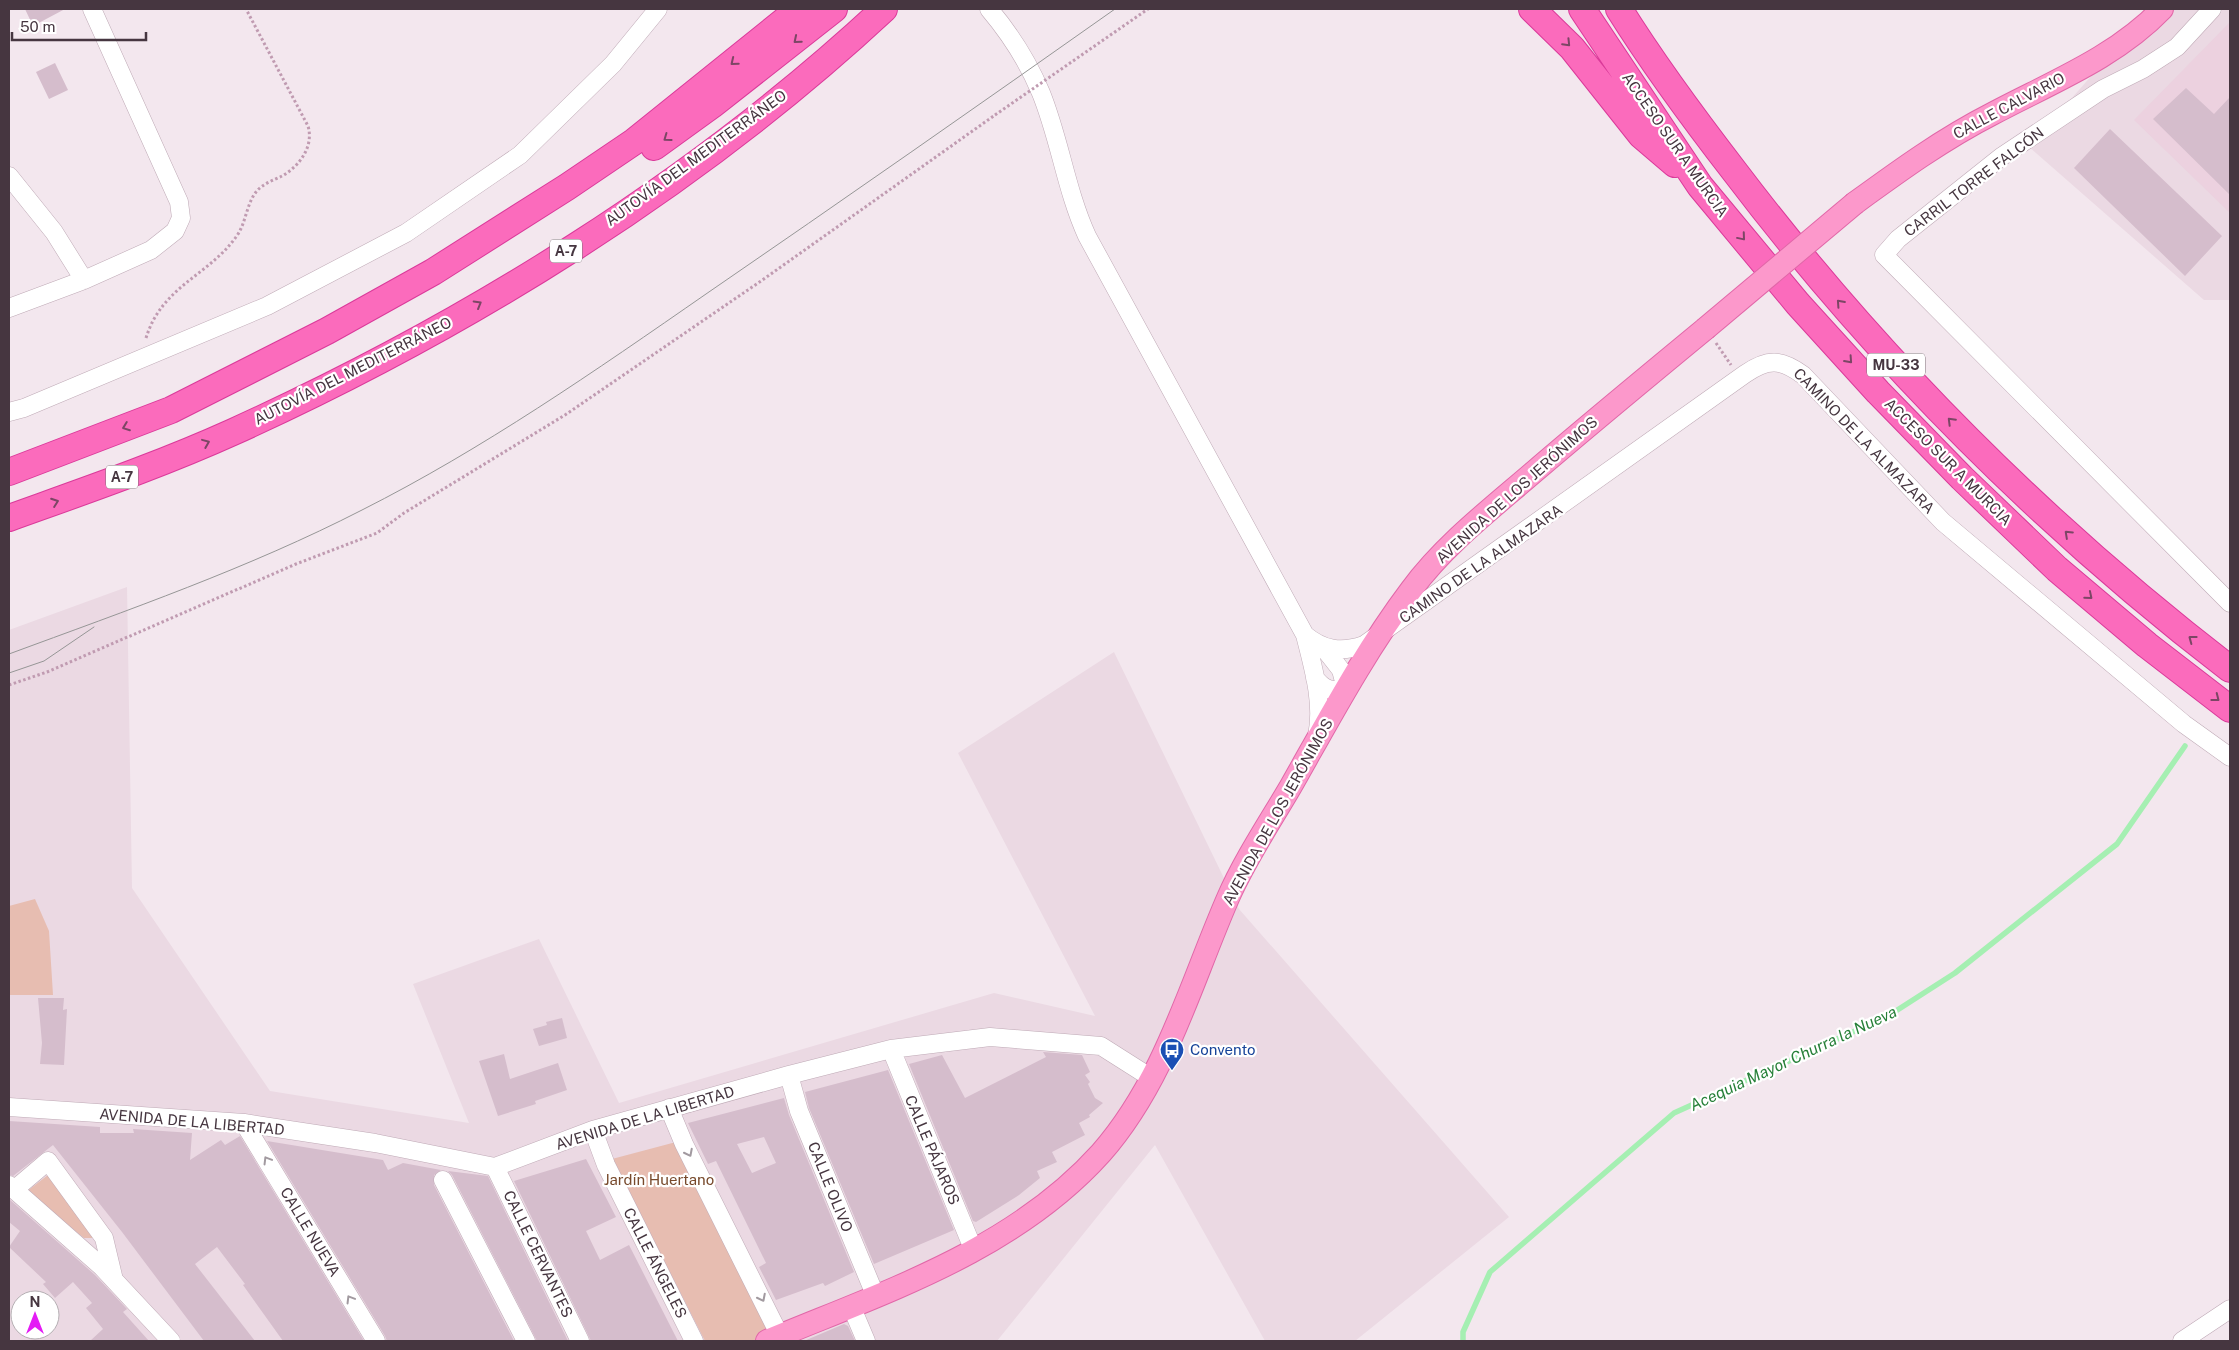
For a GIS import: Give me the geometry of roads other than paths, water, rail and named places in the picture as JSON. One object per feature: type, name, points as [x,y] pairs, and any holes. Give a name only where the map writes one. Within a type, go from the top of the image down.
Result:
[{"type":"highway","points":[[171,410],[327,331],[433,272],[491,236],[635,141],[799,9]]},
{"type":"highway","points":[[9,472],[171,410],[326,339],[440,282],[500,248],[648,151],[712,105],[834,9]]},
{"type":"highway","name":"AUTOVÍA DEL MEDITERRÁNEO","points":[[9,518],[130,474],[233,432],[398,351],[531,274],[641,201],[764,112],[876,16],[892,9]]},
{"type":"highway","points":[[1532,9],[1572,48],[1641,135],[1700,186]]},
{"type":"highway","name":"ACCESO SUR A MURCIA","points":[[1582,9],[1700,186],[1798,304],[1878,392],[1962,478],[2057,569],[2147,645],[2230,709]]},
{"type":"highway","name":"ACCESO SUR A MURCIA","points":[[1619,9],[1695,120],[1757,201],[1823,284],[1904,374],[2013,484],[2094,558],[2168,621],[2230,669]]},
{"type":"main road","name":"CALLE CALVARIO","points":[[1705,329],[1855,203],[1957,133],[2106,54],[2132,36],[2162,9]]},
{"type":"main road","name":"AVENIDA DE LOS JERÓNIMOS","points":[[774,1338],[852,1308],[974,1251],[1019,1223],[1053,1197],[1100,1154],[1133,1111],[1153,1079],[1230,894],[1346,689],[1412,589],[1434,563],[1465,533],[1612,406],[1705,329]]},
{"type":"street","points":[[9,308],[84,280],[151,250],[175,231],[181,218],[179,202],[92,9]]},
{"type":"street","points":[[9,412],[24,408],[267,306],[406,233],[520,155],[613,64],[658,9]]},
{"type":"street","points":[[989,9],[1018,47],[1041,94],[1071,197],[1087,236],[1305,635],[1315,678],[1320,714],[1316,741]]},
{"type":"street","name":"CARRIL TORRE FALCÓN","points":[[2212,9],[2177,47],[2143,69],[2103,89],[2001,158],[1898,239],[1884,255],[2230,603]]},
{"type":"street","points":[[9,176],[54,232],[84,280]]},
{"type":"street","name":"CAMINO DE LA ALMAZARA","points":[[1322,647],[1334,650],[1355,648],[1364,646],[1380,636],[1754,367],[1764,363],[1777,362],[1789,365],[1803,375],[1943,522],[2184,724],[2230,757]]},
{"type":"street","points":[[1305,635],[1322,647],[1341,670],[1346,689],[1326,689],[1315,678]]},
{"type":"street","name":"AVENIDA DE LA LIBERTAD","points":[[9,1107],[244,1123],[376,1143],[495,1167],[593,1130],[788,1075],[891,1049],[990,1037],[1101,1046],[1153,1079]]},
{"type":"street","name":"CALLE PÁJAROS","points":[[891,1049],[974,1251]]},
{"type":"street","name":"CALLE OLIVO","points":[[788,1075],[799,1111],[876,1297]]},
{"type":"street","points":[[669,1108],[774,1338]]},
{"type":"street","name":"CALLE NUEVA","points":[[244,1123],[376,1341]]},
{"type":"street","name":"CALLE ÁNGELES","points":[[593,1130],[606,1165],[694,1341]]},
{"type":"street","points":[[114,1281],[104,1238],[48,1161],[12,1187],[102,1267],[114,1281],[171,1341]]},
{"type":"street","name":"CALLE CERVANTES","points":[[495,1167],[580,1341]]},
{"type":"street","points":[[443,1180],[526,1341]]},
{"type":"street","points":[[852,1308],[866,1341]]},
{"type":"street","points":[[2182,1341],[2230,1309]]},
{"type":"waterway","name":"Acequia Mayor Churra la Nueva","points":[[1463,1341],[1463,1332],[1490,1272],[1674,1113],[1888,1016],[1955,973],[2117,844],[2185,746]]},
{"type":"tram line","points":[[9,654],[188,587],[276,551],[362,510],[451,461],[538,408],[622,352],[1115,9]]},
{"type":"tram line","points":[[9,673],[44,661],[94,627]]},
{"type":"place","name":"Convento","points":[[1172,1071]]},
{"type":"park label","name":"Jardín Huertano","points":[[659,1180]]}]
